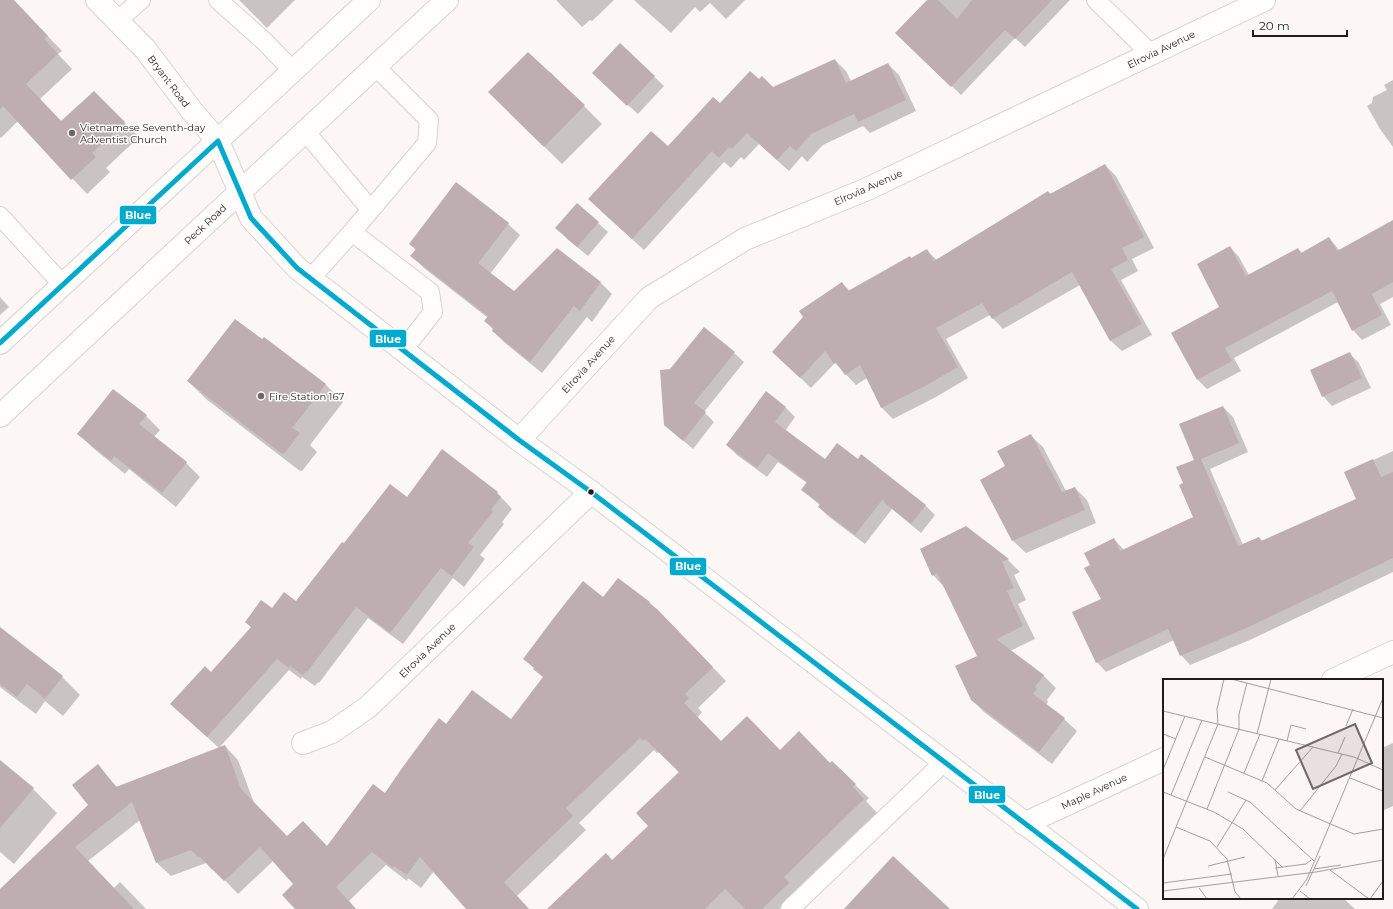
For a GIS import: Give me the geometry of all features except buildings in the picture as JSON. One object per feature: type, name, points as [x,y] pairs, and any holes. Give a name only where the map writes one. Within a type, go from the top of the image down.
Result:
[{"type":"street","name":"Bryant Road","points":[[97,0],[145,49],[192,111],[218,141],[251,218],[297,268],[519,440],[591,492],[1136,909]]},
{"type":"street","points":[[0,343],[369,0]]},
{"type":"street","name":"Peck Road","points":[[0,416],[447,0]]},
{"type":"street","name":"Elrovia Avenue","points":[[519,440],[649,298],[745,238],[865,190],[1264,0]]},
{"type":"street","name":"Elrovia Avenue","points":[[303,743],[332,732],[368,707],[591,492]]},
{"type":"street","points":[[1335,679],[1393,652]]},
{"type":"street","name":"Maple Avenue","points":[[1024,824],[1163,759]]},
{"type":"lane","points":[[117,20],[141,0]]},
{"type":"lane","points":[[218,0],[264,41],[293,71]]},
{"type":"lane","points":[[1096,0],[1151,54]]},
{"type":"lane","points":[[311,278],[428,143],[429,120],[375,66]]},
{"type":"lane","points":[[305,131],[370,209]]},
{"type":"lane","points":[[0,216],[62,285]]},
{"type":"lane","points":[[352,232],[430,292],[433,312],[403,350]]},
{"type":"lane","points":[[790,909],[944,762]]},
{"type":"transit line","name":"Blue","points":[[0,343],[218,141],[251,218],[297,268],[519,440],[591,492],[1137,909]]},
{"type":"place","name":"Vietnamese Seventh-day Adventist Church","points":[[72,133]]},
{"type":"place","name":"Fire Station 167","points":[[261,396]]}]
